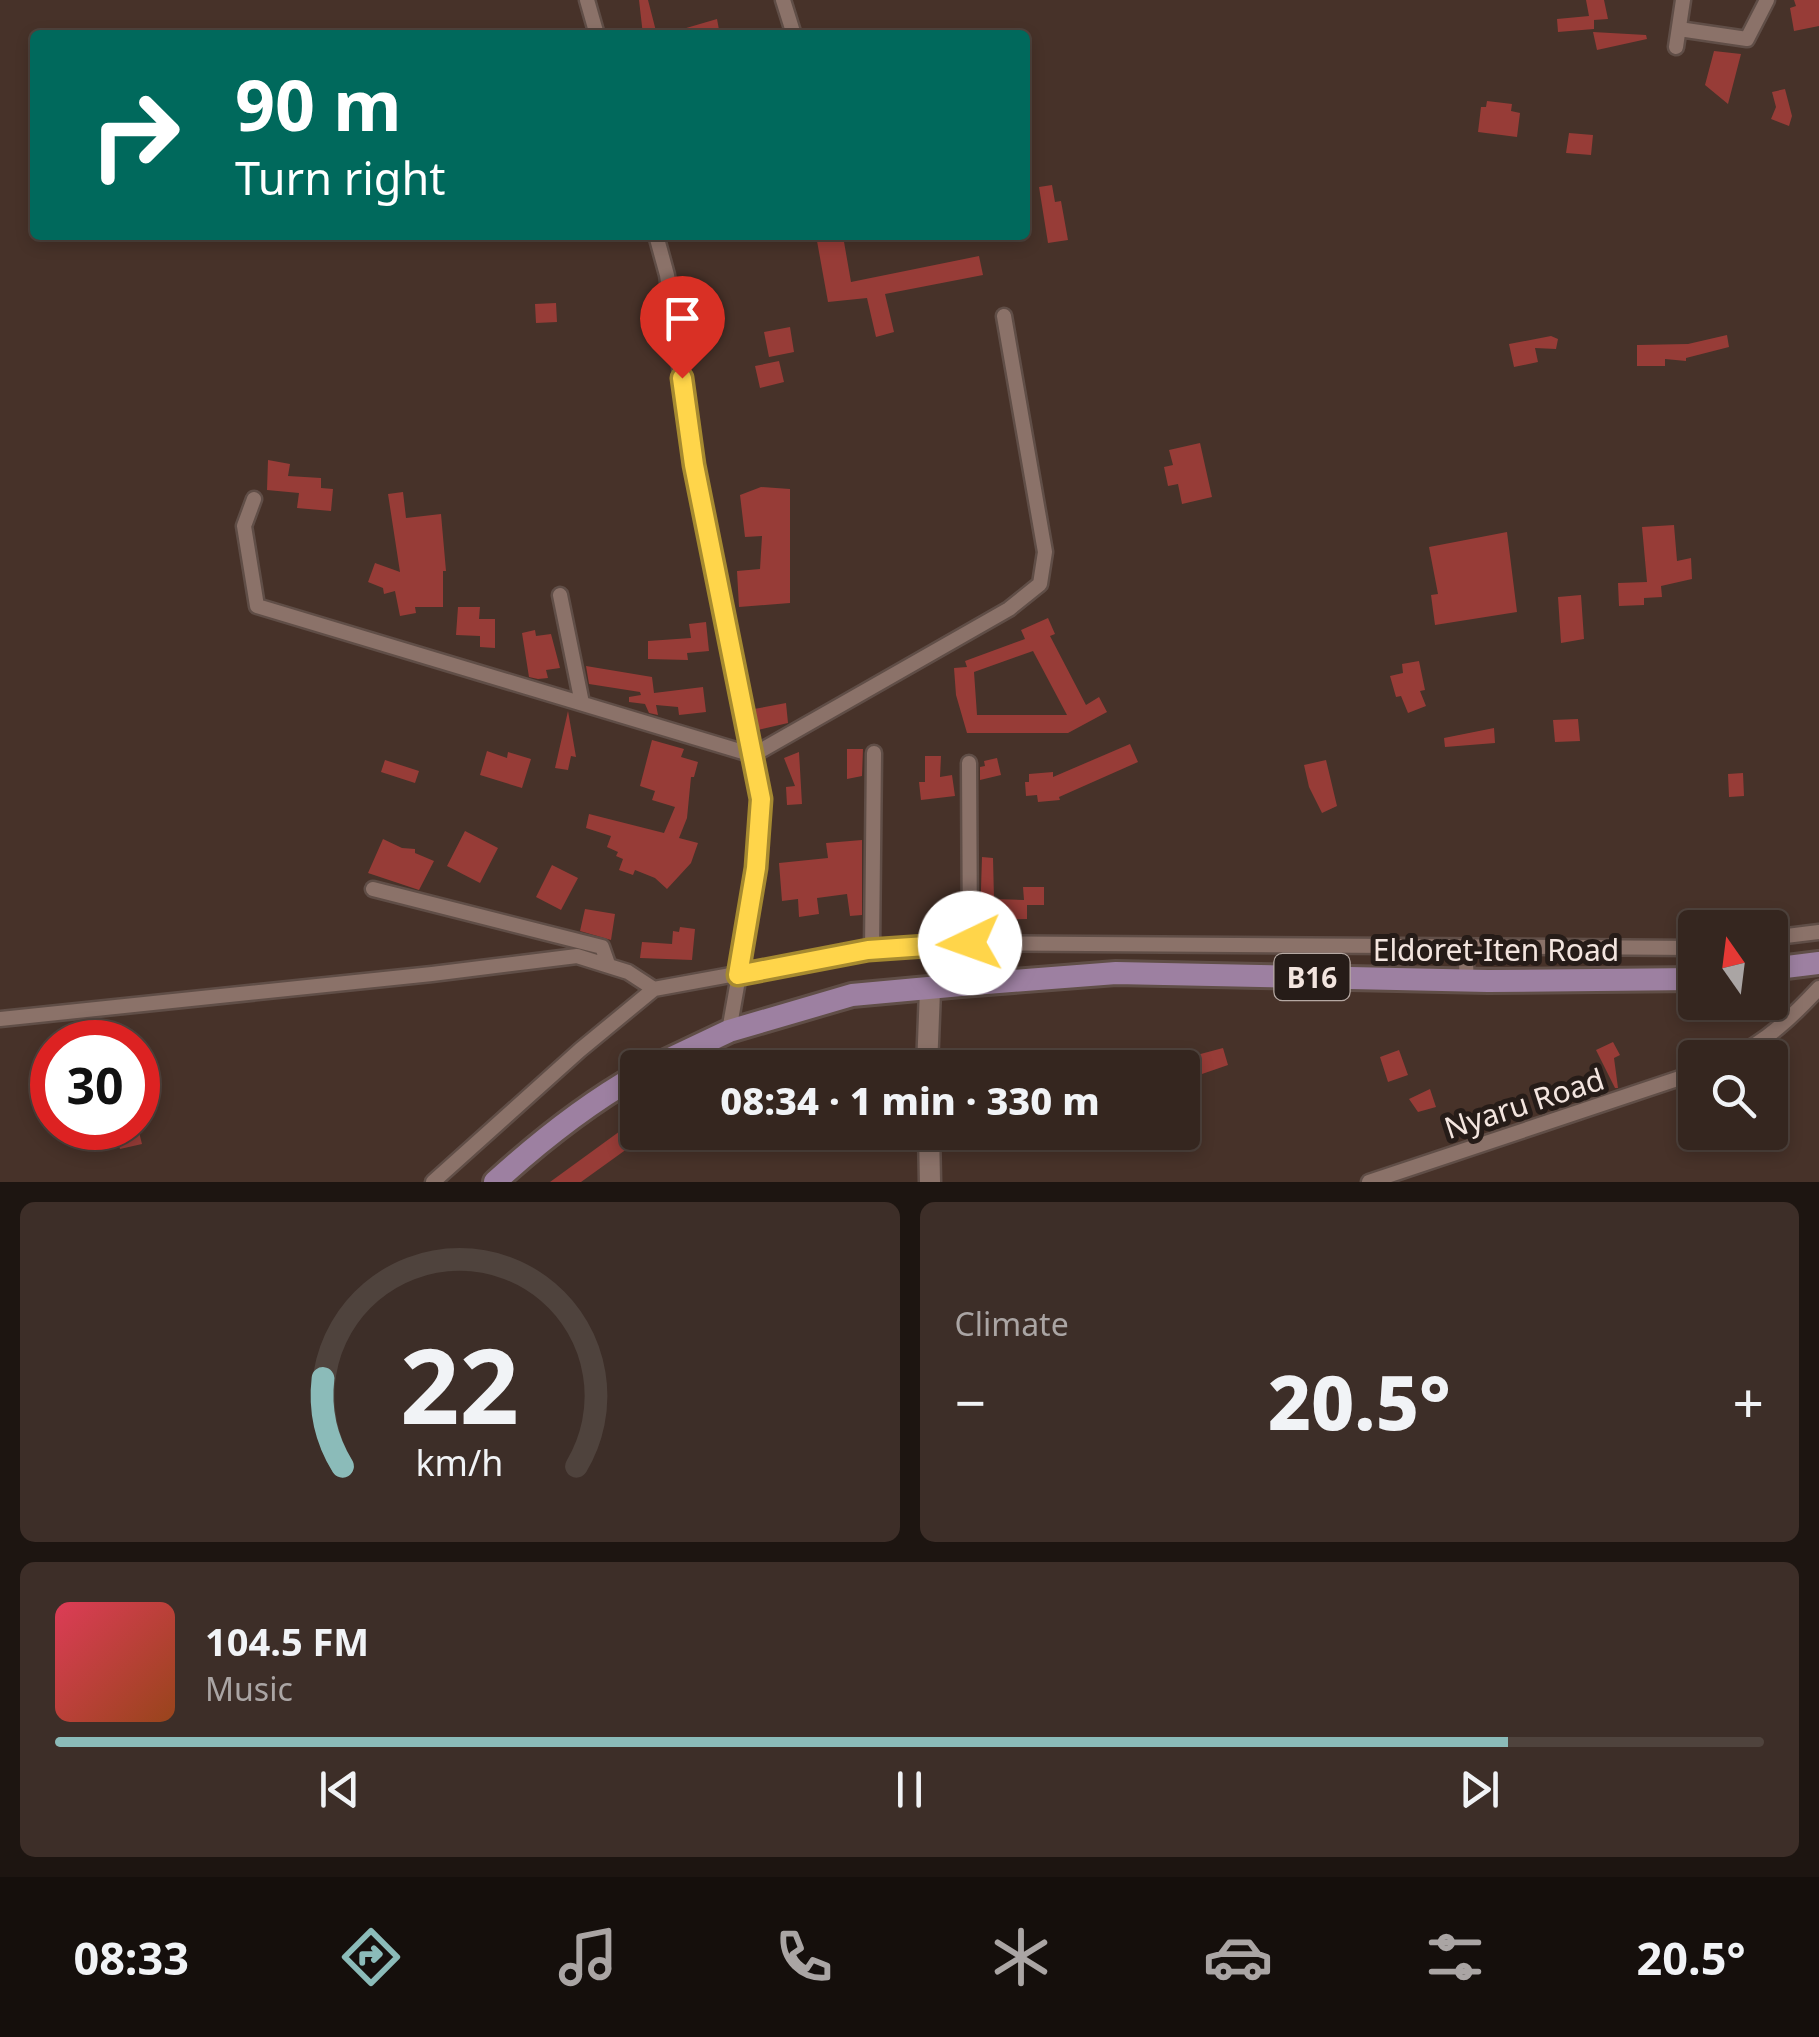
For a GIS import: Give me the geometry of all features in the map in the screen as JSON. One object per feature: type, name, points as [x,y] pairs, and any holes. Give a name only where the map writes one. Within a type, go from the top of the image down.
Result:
[{"type":"main road","points":[[1788,966],[1819,962]]},
{"type":"main road","name":"Eldoret-Iten Road","points":[[689,1050],[729,1031],[852,995],[1116,973],[1467,980],[1678,979]]},
{"type":"main road","points":[[928,1050],[930,990]]},
{"type":"main road","points":[[495,1182],[538,1142],[620,1085]]},
{"type":"main road","points":[[929,1150],[930,1182]]},
{"type":"street","points":[[587,0],[596,30]]},
{"type":"street","points":[[783,0],[792,30]]},
{"type":"street","points":[[1676,47],[1682,0]]},
{"type":"street","points":[[1678,29],[1747,39],[1767,0]]},
{"type":"street","points":[[657,240],[672,302],[694,465],[761,799],[759,840],[729,1031]]},
{"type":"street","points":[[254,499],[244,526],[257,606],[753,754],[1010,609],[1040,584],[1044,552],[1004,316]]},
{"type":"street","points":[[560,595],[582,703]]},
{"type":"street","points":[[872,950],[874,753]]},
{"type":"street","points":[[969,763],[970,943]]},
{"type":"street","points":[[373,889],[602,946],[608,964]]},
{"type":"street","points":[[1788,936],[1819,932]]},
{"type":"street","points":[[433,1182],[654,989],[872,950],[970,943],[1678,948]]},
{"type":"street","points":[[1465,947],[1467,980]]},
{"type":"street","points":[[0,1018],[577,956],[608,964],[654,989]]},
{"type":"street","points":[[1762,1040],[1788,1021],[1819,988]]},
{"type":"street","name":"Nyaru Road","points":[[1370,1182],[1678,1080]]},
{"type":"building","points":[[639,0],[648,0],[656,30],[642,30]]},
{"type":"building","points":[[1586,0],[1604,0],[1608,19],[1594,20],[1594,29],[1558,32],[1557,19],[1589,16]]},
{"type":"building","points":[[1794,0],[1819,0],[1819,26],[1794,31],[1790,8],[1796,6]]},
{"type":"building","points":[[717,19],[719,30],[679,30]]},
{"type":"building","points":[[1593,32],[1646,35],[1647,39],[1597,50]]},
{"type":"building","points":[[1714,51],[1741,54],[1728,104],[1705,85]]},
{"type":"building","points":[[1785,89],[1792,116],[1789,126],[1771,119],[1776,107],[1772,92]]},
{"type":"building","points":[[1487,101],[1512,104],[1511,111],[1520,113],[1517,137],[1478,132],[1481,107],[1486,107]]},
{"type":"building","points":[[1569,133],[1593,135],[1591,155],[1566,153]]},
{"type":"building","points":[[1052,185],[1055,202],[1061,201],[1068,240],[1048,243],[1039,187]]},
{"type":"building","points":[[844,240],[851,282],[979,256],[983,275],[885,294],[894,332],[876,337],[867,298],[828,302],[817,241]]},
{"type":"building","points":[[556,303],[557,322],[536,323],[535,304]]},
{"type":"building","points":[[790,327],[794,352],[769,357],[764,332]]},
{"type":"building","points":[[1727,335],[1729,347],[1686,361],[1665,359],[1665,366],[1637,366],[1637,345],[1688,344]]},
{"type":"building","points":[[1551,336],[1558,339],[1556,349],[1535,348],[1538,362],[1514,367],[1509,344]]},
{"type":"building","points":[[779,361],[784,382],[760,388],[755,366]]},
{"type":"building","points":[[1200,443],[1212,497],[1182,504],[1178,484],[1168,486],[1164,467],[1173,465],[1169,450]]},
{"type":"building","points":[[268,460],[290,464],[288,476],[321,478],[321,488],[333,489],[331,511],[297,508],[299,493],[267,490]]},
{"type":"building","points":[[761,487],[790,489],[790,603],[739,607],[737,571],[760,569],[762,536],[745,537],[740,495]]},
{"type":"building","points":[[403,492],[406,518],[441,514],[446,571],[443,607],[415,607],[416,613],[400,616],[395,591],[384,594],[383,588],[368,582],[375,563],[400,572],[388,494]]},
{"type":"building","points":[[1674,525],[1677,561],[1691,558],[1692,579],[1661,586],[1662,597],[1644,598],[1644,605],[1619,606],[1618,583],[1647,582],[1642,527]]},
{"type":"building","points":[[1507,532],[1517,612],[1435,625],[1431,595],[1438,594],[1429,547]]},
{"type":"building","points":[[1581,595],[1584,639],[1561,643],[1558,597]]},
{"type":"building","points":[[458,607],[480,607],[479,619],[495,619],[495,648],[480,647],[480,636],[456,635]]},
{"type":"building","points":[[1048,618],[1055,634],[1050,636],[1086,705],[1099,697],[1107,712],[1068,733],[967,733],[956,695],[954,668],[967,667],[965,661],[1025,639],[1021,630]],"holes":[[[1033,651],[1067,715],[977,715],[974,672]]]},
{"type":"building","points":[[706,622],[709,651],[687,653],[688,660],[648,659],[648,641],[691,638],[689,624]]},
{"type":"building","points":[[535,630],[536,636],[551,634],[560,668],[546,670],[548,678],[529,677],[522,633]]},
{"type":"building","points":[[1419,661],[1425,690],[1420,691],[1426,706],[1408,713],[1401,696],[1396,697],[1390,676],[1403,673],[1402,664]]},
{"type":"building","points":[[586,666],[652,677],[654,693],[703,687],[706,712],[679,715],[678,707],[656,705],[658,715],[649,713],[645,704],[629,702],[629,697],[641,695],[640,692],[589,684]]},
{"type":"building","points":[[786,703],[788,723],[758,730],[754,709]]},
{"type":"building","points":[[568,711],[576,757],[571,756],[568,770],[555,768]]},
{"type":"building","points":[[1578,719],[1580,741],[1555,742],[1553,720]]},
{"type":"building","points":[[1494,728],[1495,743],[1445,747],[1444,738]]},
{"type":"building","points":[[652,740],[684,749],[681,757],[698,762],[691,777],[687,818],[679,838],[698,843],[691,863],[667,889],[655,878],[635,870],[633,875],[619,870],[623,859],[607,847],[611,836],[586,828],[589,814],[664,833],[675,807],[652,800],[655,791],[640,786]]},
{"type":"building","points":[[1130,744],[1138,762],[1059,797],[1060,800],[1038,802],[1037,795],[1026,796],[1029,774],[1053,772],[1053,777]]},
{"type":"building","points":[[847,749],[863,749],[862,776],[847,779]]},
{"type":"building","points":[[487,751],[507,758],[508,752],[531,759],[522,788],[480,775]]},
{"type":"building","points":[[799,752],[802,804],[787,805],[786,787],[795,786],[784,758]]},
{"type":"building","points":[[925,756],[941,756],[940,777],[952,775],[955,796],[921,800],[919,782],[925,782]]},
{"type":"building","points":[[997,758],[1001,775],[980,780],[984,761]]},
{"type":"building","points":[[385,760],[419,771],[415,783],[381,772]]},
{"type":"building","points":[[1326,760],[1337,806],[1322,813],[1309,787],[1304,765]]},
{"type":"building","points":[[1743,773],[1744,796],[1729,797],[1728,774]]},
{"type":"building","points":[[465,831],[498,848],[480,883],[447,866]]},
{"type":"building","points":[[383,839],[415,849],[415,853],[434,861],[419,890],[368,873]]},
{"type":"building","points":[[862,840],[862,915],[850,916],[847,894],[817,898],[819,914],[799,917],[798,899],[782,901],[779,863],[828,858],[826,843]]},
{"type":"building","points":[[982,857],[993,858],[994,899],[1024,900],[1023,887],[1044,887],[1044,905],[1027,905],[1027,919],[980,920]]},
{"type":"building","points":[[552,865],[578,878],[561,910],[536,897]]},
{"type":"building","points":[[585,909],[615,914],[611,940],[580,931]]},
{"type":"building","points":[[680,927],[695,929],[692,960],[640,958],[642,942],[672,944],[673,931],[679,932]]},
{"type":"building","points":[[1613,1042],[1620,1055],[1614,1058],[1618,1088],[1596,1050]]},
{"type":"building","points":[[1223,1048],[1228,1065],[1202,1074],[1200,1054]]},
{"type":"building","points":[[1399,1050],[1408,1075],[1388,1082],[1380,1057]]},
{"type":"building","points":[[1430,1089],[1436,1107],[1418,1112],[1409,1099]]},
{"type":"building","points":[[620,1131],[620,1150],[625,1150],[581,1182],[550,1182]]},
{"type":"route","points":[[682,378],[694,465],[761,799],[756,868],[738,975],[868,950],[970,943]]}]
